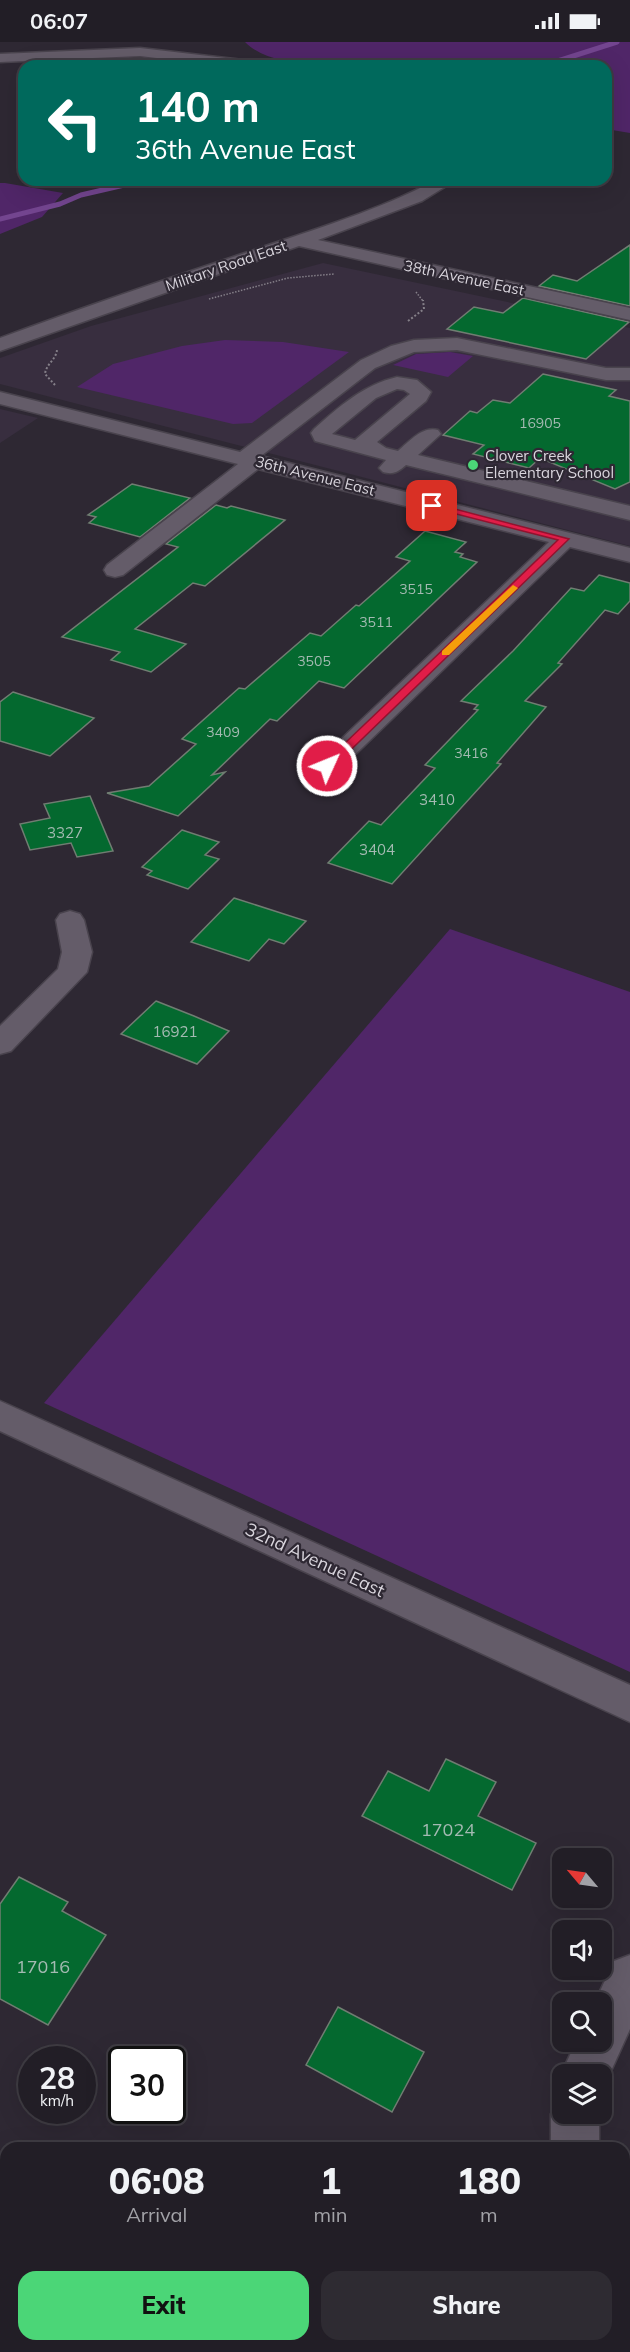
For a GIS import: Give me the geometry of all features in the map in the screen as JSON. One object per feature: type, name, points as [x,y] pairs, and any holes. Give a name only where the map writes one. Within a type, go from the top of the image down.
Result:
[{"type":"street","points":[[91,53],[164,42]]},
{"type":"street","points":[[249,51],[262,60]]},
{"type":"street","points":[[0,58],[91,53],[160,53],[229,60]]},
{"type":"street","name":"Military Road East","points":[[0,345],[381,212],[438,186]]},
{"type":"street","name":"38th Avenue East","points":[[298,241],[630,314]]},
{"type":"street","points":[[115,570],[368,364],[398,350],[414,346],[457,344],[606,374],[630,374]]},
{"type":"street","points":[[380,453],[365,441],[419,397],[421,392],[417,387],[396,383],[377,388],[321,433],[322,437],[330,441],[380,453],[402,458],[630,513]]},
{"type":"street","name":"36th Avenue East","points":[[0,398],[630,555]]},
{"type":"street","points":[[365,489],[431,434]]},
{"type":"street","points":[[327,766],[565,539]]},
{"type":"street","points":[[0,1044],[72,972],[77,952],[70,920]]},
{"type":"street","name":"32nd Avenue East","points":[[0,1415],[630,1704]]},
{"type":"street","points":[[612,2016],[630,1977]]},
{"type":"street","points":[[574,2124],[575,2142]]},
{"type":"path","points":[[200,302],[288,278],[335,274]]},
{"type":"path","points":[[404,323],[424,309],[423,298],[413,289]]},
{"type":"path","points":[[28,334],[57,348],[57,354],[45,368],[44,374],[48,381],[57,386]]},
{"type":"shaded area","points":[[245,42],[630,42],[630,133],[612,130],[612,60],[282,60],[252,48]]},
{"type":"shaded area","points":[[0,183],[63,193],[42,217],[0,234]]},
{"type":"shaded area","name":"Clover Creek Elementary School","points":[[323,263],[630,328],[630,546],[0,384],[0,358],[91,326]]},
{"type":"shaded area","points":[[225,340],[283,342],[349,352],[252,423],[233,424],[77,387],[113,364],[182,346]]},
{"type":"shaded area","points":[[450,352],[473,356],[448,377],[393,365],[416,354]]},
{"type":"shaded area","points":[[0,409],[38,418],[0,443]]},
{"type":"shaded area","points":[[450,929],[630,992],[630,1672],[44,1403]]},
{"type":"building","points":[[630,245],[630,306],[539,286],[553,275],[577,281]]},
{"type":"building","points":[[523,298],[629,322],[586,359],[447,329],[474,307],[503,313]]},
{"type":"building","points":[[543,374],[616,390],[609,396],[630,401],[630,482],[615,489],[540,458],[529,468],[473,454],[484,445],[443,435],[470,411],[477,413],[493,400],[510,403]]},
{"type":"building","points":[[132,484],[190,498],[140,537],[89,523],[96,517],[88,515]]},
{"type":"building","points":[[216,505],[227,508],[231,506],[285,520],[205,586],[193,583],[135,629],[186,644],[151,672],[111,660],[120,652],[62,637],[178,547],[166,544]]},
{"type":"building","points":[[425,531],[466,542],[455,552],[463,554],[460,557],[477,562],[344,688],[319,681],[277,721],[270,719],[212,775],[225,772],[178,816],[107,793],[149,786],[196,744],[182,739],[239,688],[245,689],[310,633],[321,636],[356,605],[359,606],[410,561],[396,557]]},
{"type":"building","points":[[599,575],[630,583],[630,601],[618,614],[605,610],[558,663],[562,664],[525,701],[546,707],[497,763],[501,764],[392,884],[328,863],[369,821],[381,825],[435,768],[425,765],[478,710],[474,709],[478,705],[461,701],[513,651],[571,588],[584,591]]},
{"type":"building","points":[[13,692],[94,718],[50,756],[0,741],[0,702]]},
{"type":"building","points":[[90,796],[113,851],[77,857],[71,843],[30,850],[20,824],[50,818],[44,804]]},
{"type":"building","points":[[182,830],[219,842],[205,855],[219,859],[188,889],[147,875],[152,871],[142,867]]},
{"type":"building","points":[[234,898],[306,921],[284,944],[269,939],[249,961],[191,942]]},
{"type":"building","points":[[156,1001],[229,1031],[197,1064],[121,1034]]},
{"type":"building","points":[[446,1759],[496,1782],[478,1816],[536,1843],[512,1890],[362,1816],[388,1771],[429,1791]]},
{"type":"building","points":[[19,1877],[68,1902],[62,1911],[106,1935],[48,2025],[0,1999],[0,1904]]},
{"type":"building","points":[[338,2007],[424,2052],[392,2112],[306,2065]]},
{"type":"waterway","points":[[561,60],[617,42]]},
{"type":"waterway","points":[[0,219],[120,186]]},
{"type":"slow traffic","points":[[446,653],[513,588]]},
{"type":"place","name":"Clover Creek Elementary School","points":[[473,465]]},
{"type":"route","points":[[327,766],[565,539],[432,506]]}]
